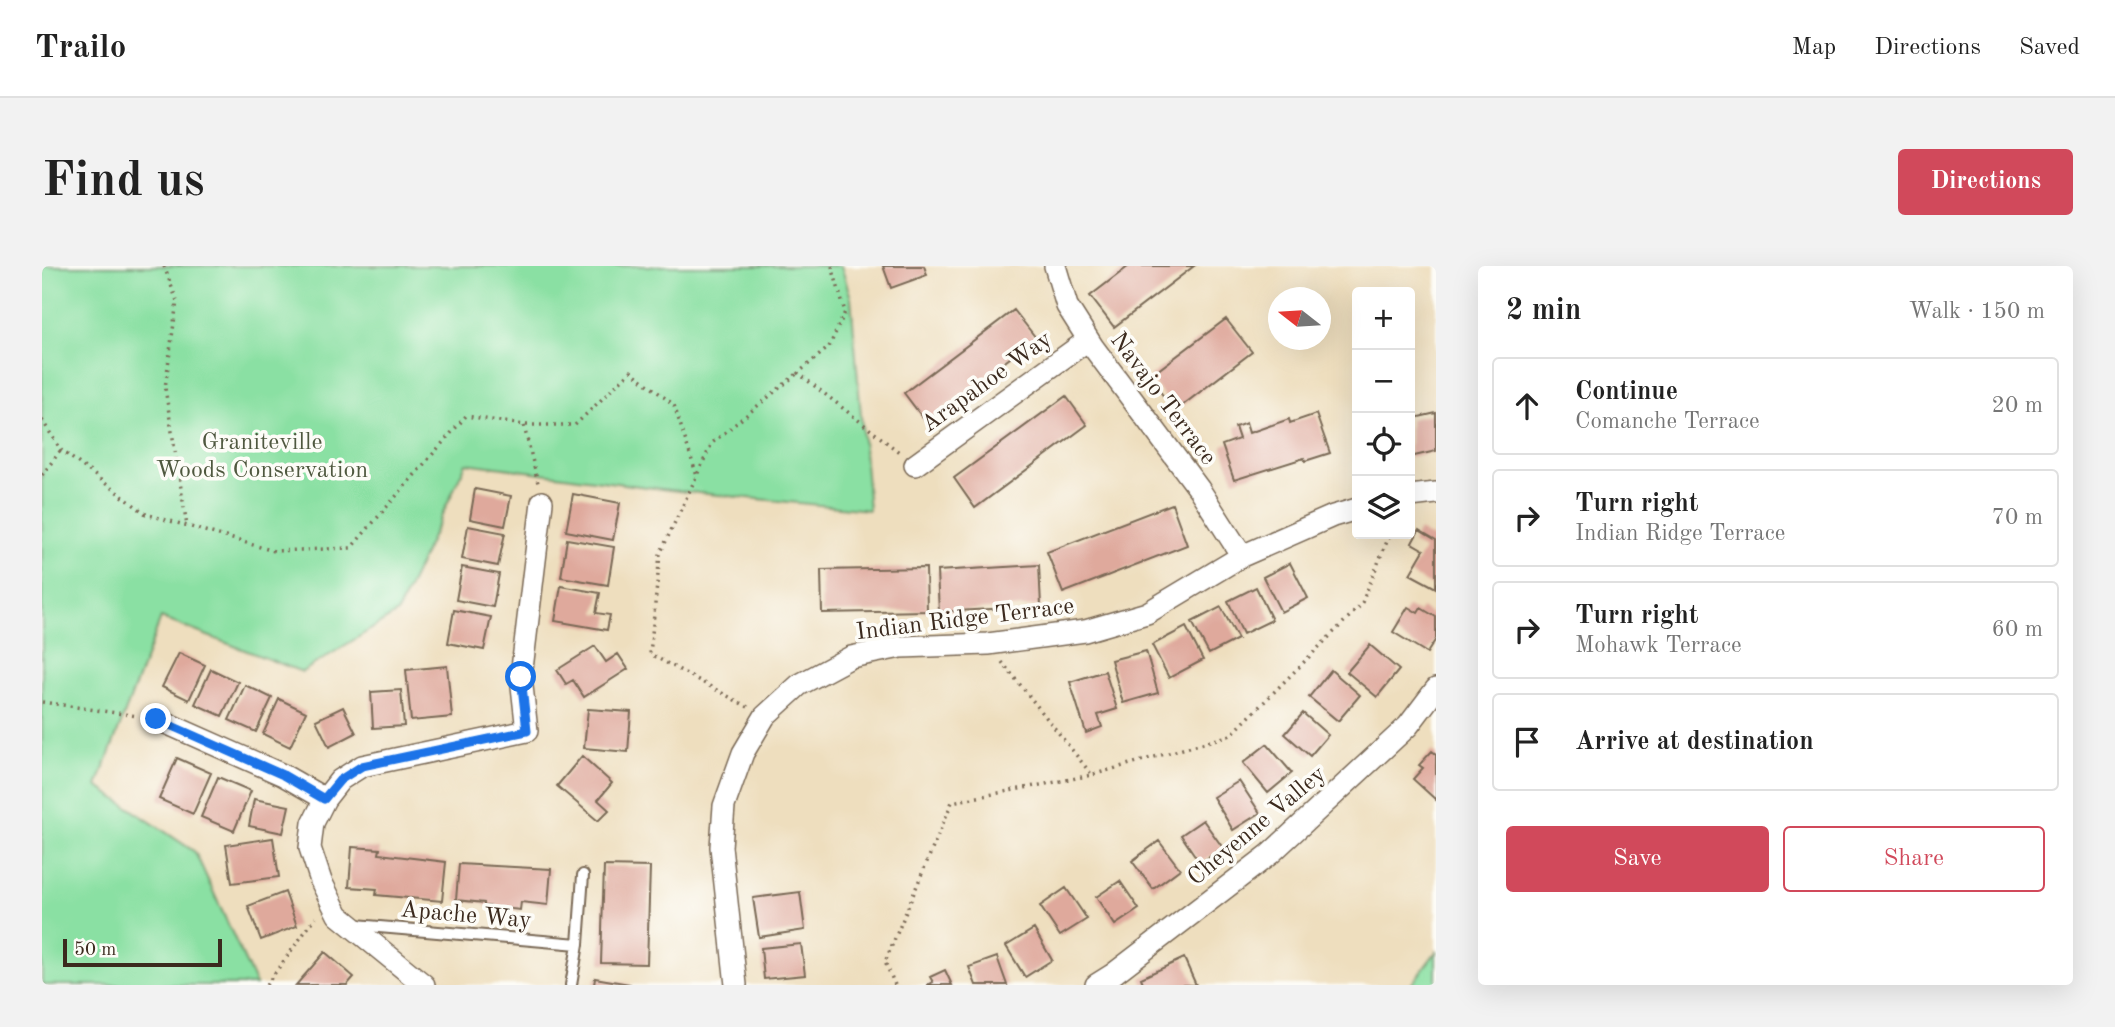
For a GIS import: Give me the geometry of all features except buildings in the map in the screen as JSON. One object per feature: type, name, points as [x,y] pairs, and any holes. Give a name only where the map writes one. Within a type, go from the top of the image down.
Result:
[{"type":"street","name":"Navajo Terrace","points":[[1055,266],[1067,306],[1088,340],[1199,489],[1242,556]]},
{"type":"street","name":"Arapahoe Way","points":[[915,465],[1088,340]]},
{"type":"street","points":[[1415,495],[1436,493]]},
{"type":"street","points":[[424,985],[338,915],[321,881],[310,848],[313,824],[324,799],[340,780],[362,766],[527,731],[521,677],[542,502]]},
{"type":"street","name":"Indian Ridge Terrace","points":[[736,985],[721,847],[724,806],[743,753],[765,716],[799,685],[851,657],[901,647],[988,644],[1085,631],[1147,614],[1242,556],[1333,516],[1352,510]]},
{"type":"street","name":"Cheyenne Valley","points":[[1108,982],[1270,854],[1408,726],[1436,689]]},
{"type":"street","points":[[156,719],[283,775],[324,799]]},
{"type":"lane","points":[[571,985],[578,944],[583,875]]},
{"type":"lane","name":"Apache Way","points":[[350,925],[578,944]]},
{"type":"path","points":[[163,266],[177,300],[165,388],[187,526]]},
{"type":"path","points":[[765,716],[650,654],[660,554],[712,443],[830,347],[845,312],[832,266]]},
{"type":"path","points":[[42,420],[61,450],[146,514],[274,551],[351,548],[466,416],[524,425],[575,425],[631,371],[674,405],[697,476]]},
{"type":"path","points":[[798,373],[915,465]]},
{"type":"path","points":[[524,425],[542,502]]},
{"type":"path","points":[[42,475],[61,450]]},
{"type":"path","points":[[895,985],[885,962],[951,803],[1092,775],[1231,734],[1361,604],[1388,539]]},
{"type":"path","points":[[988,644],[1092,775]]},
{"type":"path","points":[[42,702],[156,719]]},
{"type":"path","points":[[266,985],[330,898]]},
{"type":"green space","name":"Graniteville Woods Conservation","points":[[42,266],[841,266],[851,298],[869,510],[669,490],[466,463],[397,613],[302,672],[161,618],[97,786],[195,852],[256,985],[42,985]]},
{"type":"green space","points":[[1436,952],[1436,985],[1411,985]]},
{"type":"route","points":[[156,719],[283,775],[324,799],[340,780],[362,766],[527,731],[521,677]]}]
